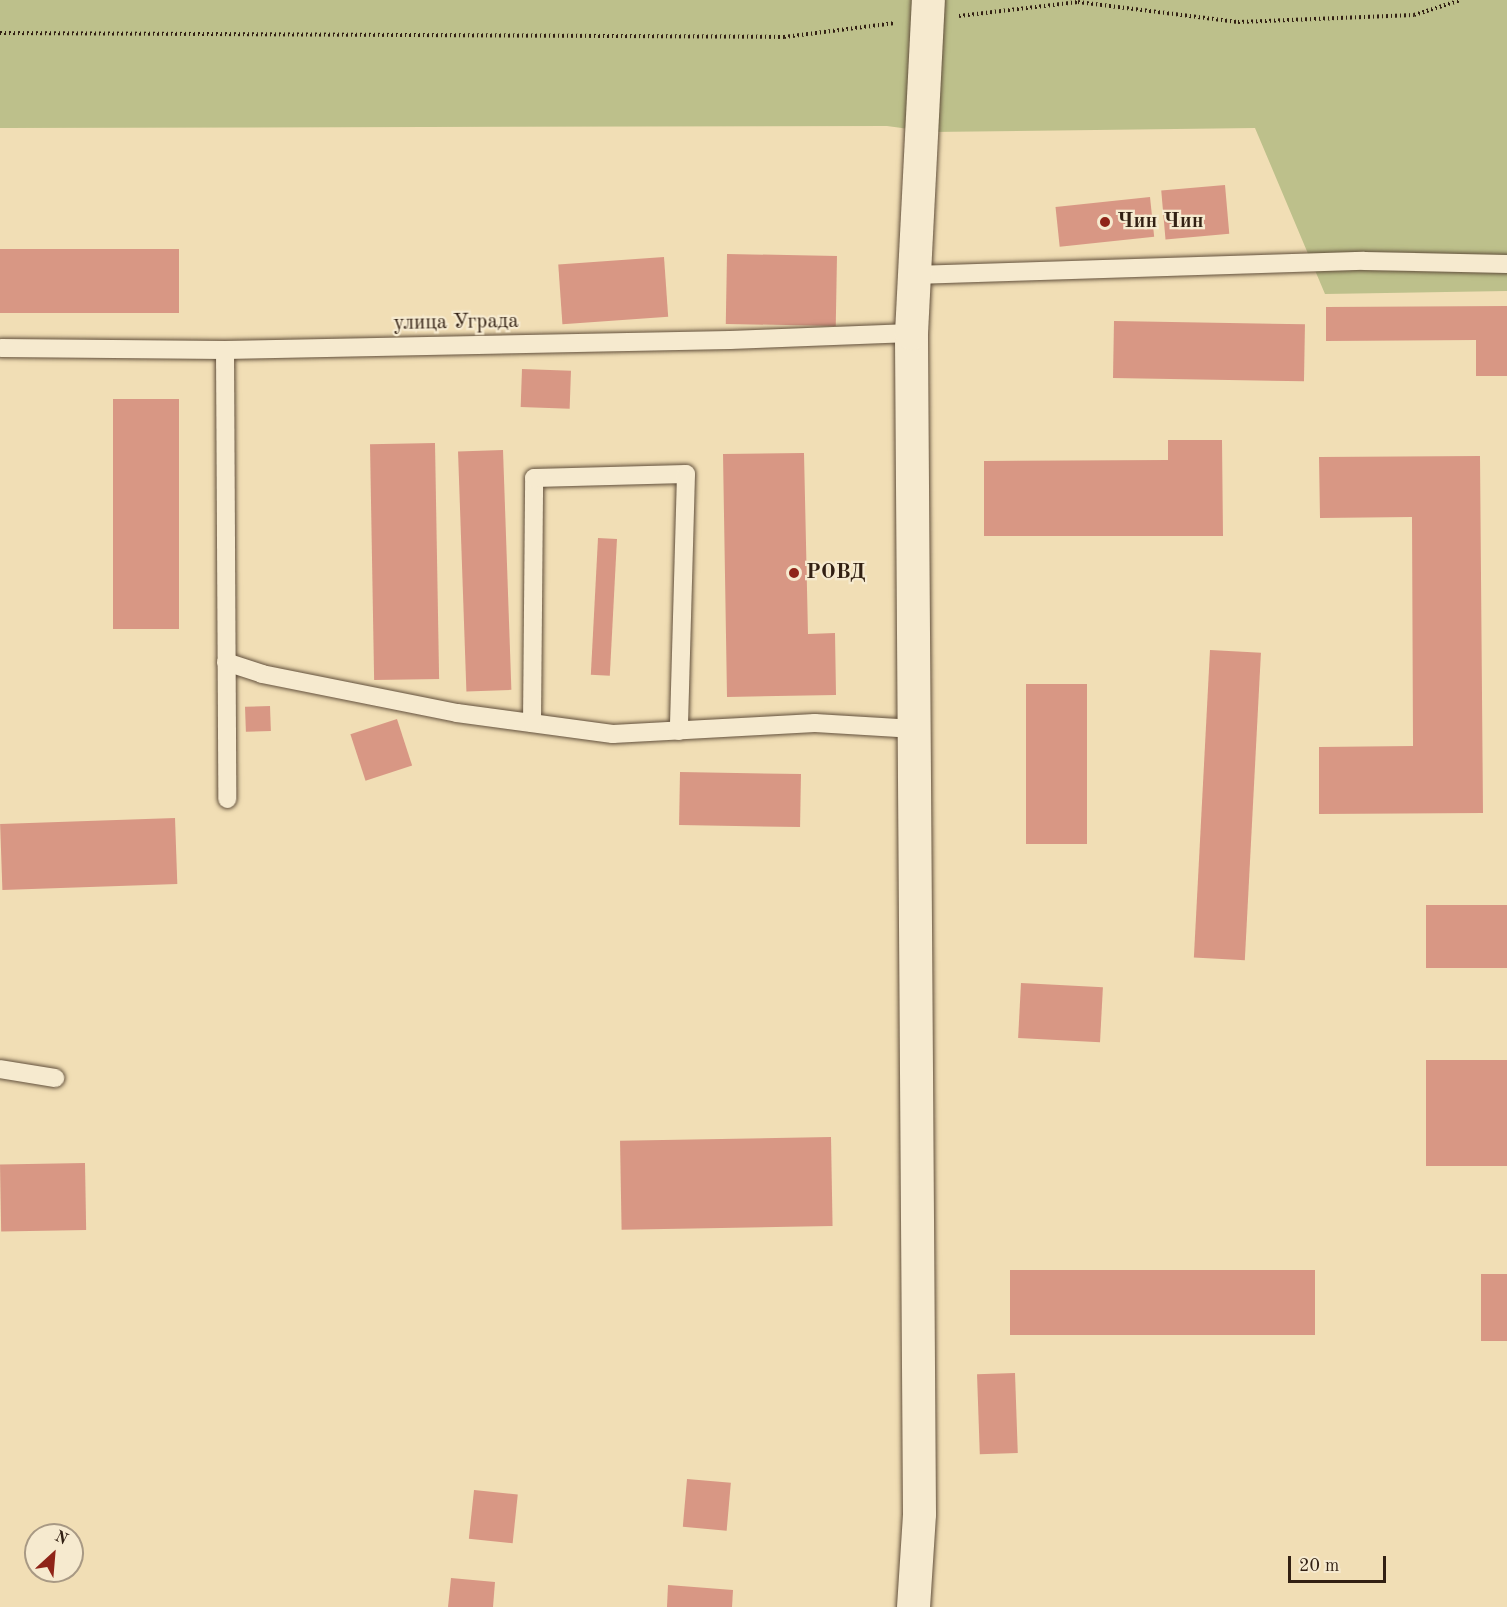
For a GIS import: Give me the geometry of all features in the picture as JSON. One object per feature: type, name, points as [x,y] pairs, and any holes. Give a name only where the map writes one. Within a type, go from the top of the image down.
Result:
[{"type":"street","points":[[913,1607],[919,1513],[911,333],[928,10]]},
{"type":"lane","points":[[914,275],[1364,261],[1507,264]]},
{"type":"lane","name":"улица Уграда","points":[[1,348],[225,350],[718,340],[911,333]]},
{"type":"lane","points":[[225,350],[227,799]]},
{"type":"lane","points":[[532,723],[534,478],[686,474],[679,731]]},
{"type":"lane","points":[[226,662],[262,674],[457,713],[613,734],[815,723],[915,729]]},
{"type":"lane","points":[[0,1069],[55,1078]]},
{"type":"path","points":[[0,33],[784,36],[928,10],[1078,2],[1238,22],[1414,15],[1461,0]]},
{"type":"green space","points":[[0,0],[1507,0],[1507,291],[1325,294],[1255,128],[931,132],[887,126],[0,128]]},
{"type":"building","points":[[1225,185],[1229,234],[1166,239],[1161,191]]},
{"type":"building","name":"Чин Чин","points":[[1150,197],[1154,237],[1060,247],[1056,207]]},
{"type":"building","points":[[0,249],[179,249],[179,313],[0,313]]},
{"type":"building","points":[[727,254],[837,256],[836,326],[726,324]]},
{"type":"building","points":[[664,257],[668,317],[562,324],[558,264]]},
{"type":"building","points":[[1507,306],[1507,376],[1476,376],[1476,340],[1326,341],[1326,307]]},
{"type":"building","points":[[1114,321],[1305,324],[1304,381],[1113,378]]},
{"type":"building","points":[[522,369],[571,371],[570,409],[521,407]]},
{"type":"building","points":[[113,399],[179,399],[179,629],[113,629]]},
{"type":"building","points":[[1168,440],[1222,440],[1223,536],[984,536],[984,461],[1168,460]]},
{"type":"building","points":[[435,443],[439,679],[374,680],[370,444]]},
{"type":"building","points":[[503,450],[511,690],[466,691],[458,452]]},
{"type":"building","points":[[804,453],[808,634],[835,633],[836,695],[727,697],[723,454]]},
{"type":"building","points":[[1480,456],[1483,813],[1319,814],[1319,747],[1413,746],[1412,517],[1320,518],[1319,457]]},
{"type":"building","points":[[598,538],[617,539],[610,676],[591,675]]},
{"type":"building","points":[[1210,650],[1261,653],[1245,960],[1194,958]]},
{"type":"building","points":[[1026,684],[1087,684],[1087,844],[1026,844]]},
{"type":"building","points":[[270,706],[271,731],[246,732],[245,707]]},
{"type":"building","points":[[397,719],[412,766],[366,781],[350,734]]},
{"type":"building","points":[[680,772],[801,774],[800,827],[679,825]]},
{"type":"building","points":[[175,818],[177,884],[2,890],[0,824]]},
{"type":"building","points":[[1426,905],[1507,905],[1507,968],[1426,968]]},
{"type":"building","points":[[1021,983],[1103,987],[1100,1042],[1018,1038]]},
{"type":"building","points":[[1426,1060],[1507,1060],[1507,1166],[1426,1166]]},
{"type":"building","points":[[831,1137],[833,1226],[622,1230],[620,1141]]},
{"type":"building","points":[[85,1163],[86,1230],[1,1231],[0,1164]]},
{"type":"building","points":[[1010,1270],[1315,1270],[1315,1335],[1010,1335]]},
{"type":"building","points":[[1481,1274],[1507,1274],[1507,1341],[1481,1341]]},
{"type":"building","points":[[1015,1373],[1018,1453],[980,1454],[977,1374]]},
{"type":"building","points":[[687,1479],[731,1483],[727,1531],[683,1527]]},
{"type":"building","points":[[474,1490],[518,1495],[513,1543],[469,1539]]},
{"type":"building","points":[[451,1578],[495,1582],[493,1607],[448,1607]]},
{"type":"building","points":[[668,1585],[733,1590],[732,1607],[667,1607]]},
{"type":"place","name":"Чин Чин","points":[[1105,222]]},
{"type":"place","name":"РОВД","points":[[794,573]]}]
